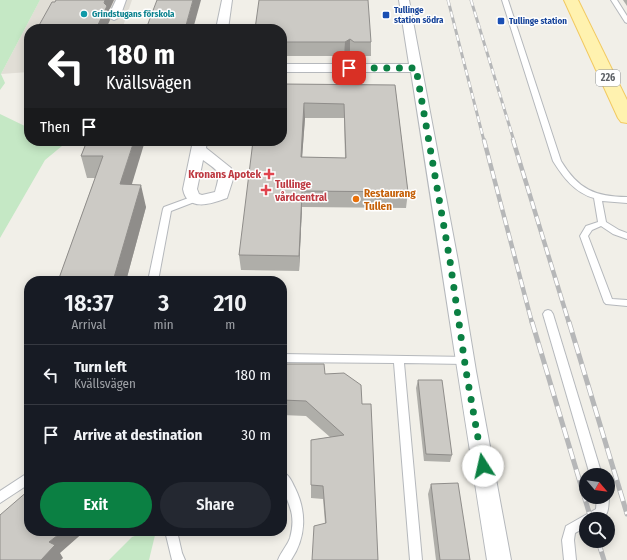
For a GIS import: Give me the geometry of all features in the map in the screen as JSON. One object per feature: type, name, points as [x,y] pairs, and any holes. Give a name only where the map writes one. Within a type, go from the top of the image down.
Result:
[{"type":"main road","name":"226","points":[[571,0],[627,118]]},
{"type":"street","points":[[114,17],[121,0]]},
{"type":"street","points":[[223,24],[227,0]]},
{"type":"street","points":[[404,0],[499,560]]},
{"type":"street","points":[[287,68],[349,62],[416,68]]},
{"type":"street","points":[[200,146],[224,168],[227,176],[222,195],[205,201],[194,199],[190,195],[200,146]]},
{"type":"lane","points":[[505,0],[557,161],[562,170],[580,190],[598,198],[627,200]]},
{"type":"lane","points":[[614,0],[627,21]]},
{"type":"lane","points":[[598,198],[602,223],[616,232],[627,236]]},
{"type":"lane","points":[[155,276],[167,209],[194,199]]},
{"type":"lane","points":[[602,223],[589,228],[584,236],[609,302],[627,303]]},
{"type":"lane","points":[[548,314],[594,468]]},
{"type":"lane","points":[[287,358],[465,360]]},
{"type":"lane","points":[[399,359],[416,560]]},
{"type":"lane","points":[[0,498],[24,481]]},
{"type":"lane","points":[[284,560],[290,553],[299,525],[297,503],[287,483]]},
{"type":"lane","points":[[570,560],[568,540],[570,530],[579,524]]},
{"type":"lane","points":[[172,536],[176,556],[179,560]]},
{"type":"shaded area","points":[[40,0],[132,0],[124,24],[27,24]]},
{"type":"shaded area","points":[[24,30],[24,72],[1,74]]},
{"type":"green space","points":[[0,0],[40,0],[27,24],[24,24],[24,30],[1,74],[5,83],[0,90]]},
{"type":"green space","points":[[0,114],[24,126],[24,146],[62,146],[45,160],[0,238]]},
{"type":"green space","points":[[155,536],[149,560],[109,560],[132,537]]},
{"type":"building","points":[[56,0],[105,0],[104,3],[107,6],[98,24],[40,24],[52,2],[55,2]]},
{"type":"building","points":[[157,0],[193,0],[186,24],[148,24]]},
{"type":"building","points":[[259,0],[368,0],[371,42],[354,42],[350,39],[345,42],[287,42],[287,24],[256,24]]},
{"type":"building","points":[[287,84],[395,85],[408,192],[302,191],[299,256],[239,255],[252,146],[287,146]],"holes":[[[304,103],[344,104],[346,158],[301,157]]]},
{"type":"building","points":[[85,146],[132,146],[120,184],[141,185],[114,276],[60,276],[103,156],[81,156]]},
{"type":"building","points":[[287,364],[324,364],[325,374],[344,373],[361,385],[362,404],[371,404],[378,560],[312,560],[314,526],[326,523],[323,486],[311,485],[311,440],[344,435],[306,401],[287,400]]},
{"type":"building","points":[[418,380],[442,380],[452,455],[426,454]]},
{"type":"building","points":[[458,483],[470,560],[440,560],[431,484]]},
{"type":"building","points":[[24,494],[24,536],[57,536],[49,542],[55,545],[41,560],[0,560],[0,515]]},
{"type":"railway","points":[[448,0],[484,141]]},
{"type":"railway","points":[[471,0],[514,141]]},
{"type":"railway","points":[[484,140],[532,323]]},
{"type":"railway","points":[[513,140],[569,323]]},
{"type":"railway","points":[[532,322],[589,512]]},
{"type":"railway","points":[[569,322],[627,514]]},
{"type":"railway","points":[[600,548],[604,560]]},
{"type":"place","name":"Grindstugans förskola","points":[[84,14]]},
{"type":"place","name":"Tullinge station södra","points":[[386,15]]},
{"type":"place","name":"Tullinge station","points":[[501,21]]},
{"type":"place","name":"Kronans Apotek","points":[[269,174]]},
{"type":"place","name":"Tullinge vårdcentral","points":[[266,190]]},
{"type":"place","name":"Restaurang Tullen","points":[[356,199]]},
{"type":"route","points":[[349,68],[416,68],[450,261],[466,371],[483,466]]}]
